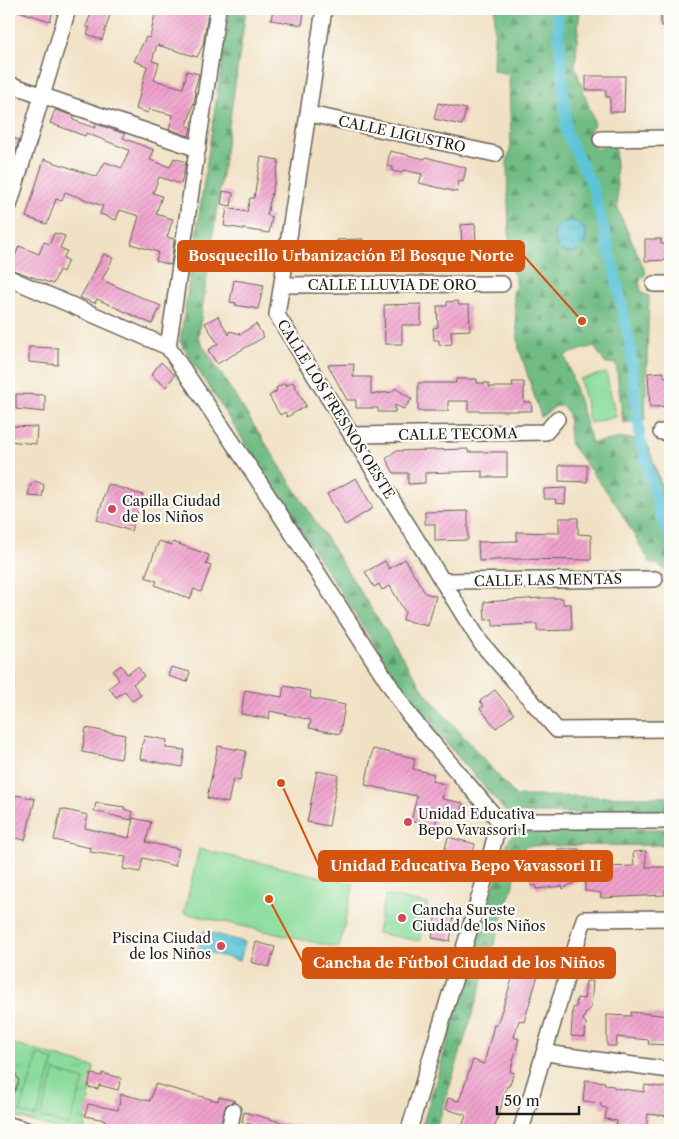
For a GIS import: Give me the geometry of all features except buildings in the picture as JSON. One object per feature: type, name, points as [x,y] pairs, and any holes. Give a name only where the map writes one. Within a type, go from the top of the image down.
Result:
[{"type":"street","points":[[9,206],[68,9]]},
{"type":"street","points":[[168,347],[218,9]]},
{"type":"street","name":"CALLE LOS FRESNOS OESTE","points":[[324,9],[310,114],[277,316],[481,643],[557,730],[670,729]]},
{"type":"street","points":[[9,84],[198,149]]},
{"type":"street","name":"CALLE LIGUSTRO","points":[[310,114],[495,154]]},
{"type":"street","points":[[601,139],[670,138]]},
{"type":"street","points":[[9,278],[168,347],[256,477],[410,715],[499,821],[670,821]]},
{"type":"street","name":"CALLE LLUVIA DE ORO","points":[[282,285],[502,284]]},
{"type":"street","points":[[654,284],[670,284]]},
{"type":"street","name":"CALLE TECOMA","points":[[352,435],[546,432],[558,419]]},
{"type":"street","name":"CALLE LAS MENTAS","points":[[442,581],[655,579]]},
{"type":"street","points":[[409,1130],[483,885],[499,821]]},
{"type":"street","points":[[521,1130],[546,1053],[584,919],[670,918]]},
{"type":"street","points":[[546,1053],[670,1070]]},
{"type":"street","points":[[229,1130],[233,1111]]},
{"type":"street","points":[[9,1125],[26,1130]]},
{"type":"green space","points":[[230,9],[246,9],[198,338],[426,694],[516,796],[670,797],[670,813],[507,813],[414,706],[180,342]]},
{"type":"green space","points":[[495,9],[580,9],[575,67],[595,124],[590,130],[590,141],[598,149],[615,144],[618,210],[646,273],[639,282],[642,293],[649,296],[645,420],[623,423],[616,364],[605,363],[594,346],[565,355],[592,443],[623,438],[646,440],[670,511],[670,585],[666,572],[658,564],[651,564],[616,504],[570,443],[568,412],[561,406],[556,406],[541,417],[519,348],[513,293],[516,281],[510,269],[507,162],[511,146],[509,75],[493,70]]},
{"type":"green space","points":[[606,373],[616,417],[590,423],[580,379]]},
{"type":"green space","points":[[519,829],[670,829],[670,845],[525,846],[436,1130],[421,1130],[506,846],[510,838]]},
{"type":"green space","points":[[199,849],[354,884],[339,948],[184,913]]},
{"type":"green space","name":"Cancha Sureste Ciudad de los Niños","points":[[385,895],[428,904],[420,941],[377,933]]},
{"type":"green space","points":[[9,1043],[94,1067],[84,1130],[62,1130],[9,1115]]},
{"type":"green space","points":[[38,1055],[54,1060],[36,1117],[20,1112]]},
{"type":"green space","points":[[55,1071],[84,1080],[69,1126],[40,1117]]},
{"type":"water","points":[[570,221],[576,222],[581,226],[585,231],[585,243],[581,248],[576,252],[570,253],[564,252],[559,248],[555,243],[554,237],[555,231],[559,226],[564,222]]},
{"type":"water","name":"Piscina Ciudad de los Niños","points":[[203,931],[245,942],[240,961],[198,950]]},
{"type":"waterway","points":[[557,9],[567,134],[592,185],[613,263],[630,346],[640,438],[659,512],[670,540]]},
{"type":"place","name":"Bosquecillo Urbanización El Bosque Norte","points":[[582,321]]},
{"type":"place","name":"Capilla Ciudad de los Niños","points":[[112,509]]},
{"type":"place","name":"Unidad Educativa Bepo Vavassori II","points":[[281,783]]},
{"type":"place","name":"Unidad Educativa Bepo Vavassori I","points":[[408,822]]},
{"type":"place","name":"Cancha de Fútbol Ciudad de los Niños","points":[[269,899]]},
{"type":"place","name":"Cancha Sureste Ciudad de los Niños","points":[[402,918]]},
{"type":"place","name":"Piscina Ciudad de los Niños","points":[[221,946]]}]
